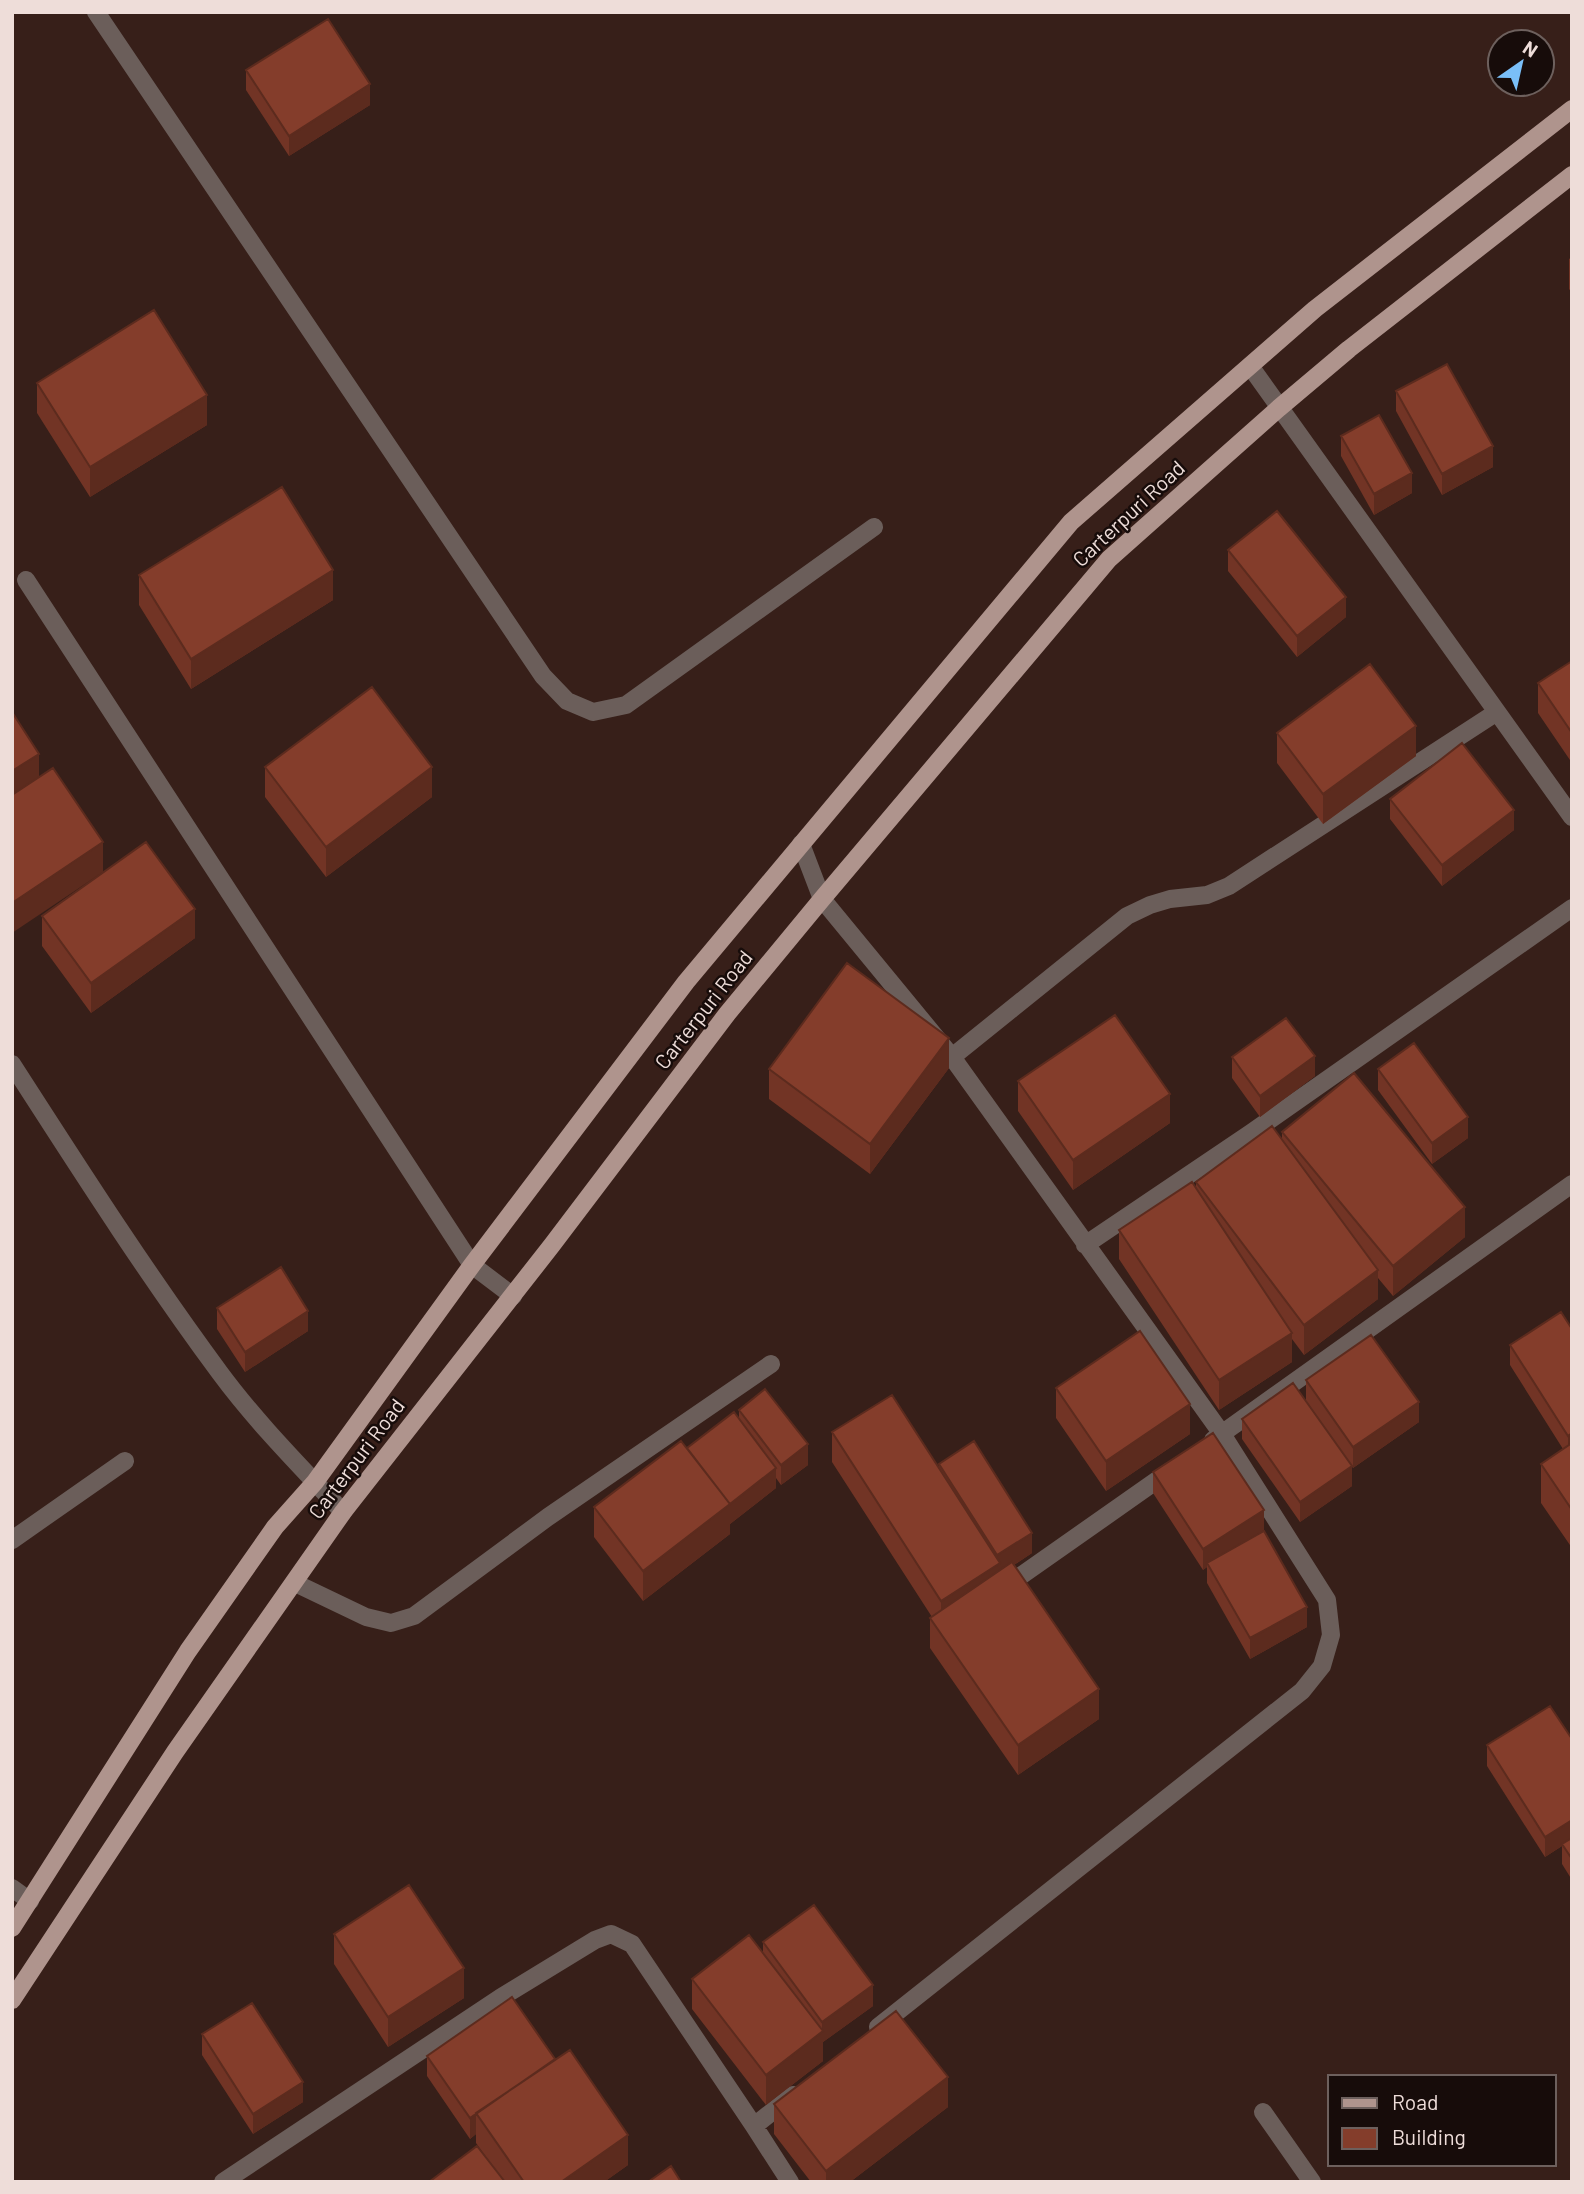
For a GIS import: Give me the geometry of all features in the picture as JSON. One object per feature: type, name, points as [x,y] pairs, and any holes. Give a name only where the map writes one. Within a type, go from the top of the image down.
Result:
[{"type":"main road","name":"Carterpuri Road","points":[[12,1928],[187,1651],[275,1527],[315,1482],[472,1265],[686,982],[1071,522],[1315,309],[1572,109]]},
{"type":"main road","name":"Carterpuri Road","points":[[12,2000],[175,1752],[343,1512],[513,1296],[727,1014],[1109,559],[1349,349],[1572,175]]},
{"type":"street","points":[[96,12],[542,676],[567,701],[593,712],[626,705],[874,527]]},
{"type":"street","points":[[1250,366],[1572,817]]},
{"type":"street","points":[[26,580],[472,1265],[513,1296]]},
{"type":"street","points":[[952,1057],[1127,916],[1170,899],[1207,895],[1229,886],[1497,712]]},
{"type":"street","points":[[801,844],[822,899],[952,1057],[1222,1434],[1327,1600],[1331,1635],[1322,1666],[1302,1691],[864,2039]]},
{"type":"street","points":[[1085,1245],[1251,1133],[1572,908]]},
{"type":"street","points":[[12,1064],[118,1229],[221,1374],[270,1434],[343,1512]]},
{"type":"street","points":[[1015,1580],[1572,1184]]},
{"type":"street","points":[[295,1583],[366,1617],[391,1623],[414,1616],[548,1517],[771,1364]]},
{"type":"street","points":[[12,1540],[125,1461]]},
{"type":"street","points":[[12,1888],[30,1901]]},
{"type":"street","points":[[223,2182],[500,1998],[595,1940],[611,1934],[632,1944],[790,2182]]},
{"type":"street","points":[[754,2126],[809,2082]]},
{"type":"street","points":[[1263,2112],[1312,2182]]},
{"type":"building","points":[[328,19],[370,84],[289,136],[246,70]]},
{"type":"building","points":[[154,310],[207,395],[90,467],[37,383]]},
{"type":"building","points":[[1447,364],[1493,446],[1442,474],[1396,391]]},
{"type":"building","points":[[1379,415],[1412,473],[1374,494],[1341,436]]},
{"type":"building","points":[[282,487],[333,570],[191,659],[139,575]]},
{"type":"building","points":[[1277,511],[1346,597],[1297,636],[1228,550]]},
{"type":"building","points":[[1572,661],[1572,733],[1538,683]]},
{"type":"building","points":[[1370,664],[1416,726],[1323,794],[1277,733]]},
{"type":"building","points":[[372,687],[432,767],[326,847],[265,767]]},
{"type":"building","points":[[12,712],[39,754],[12,771]]},
{"type":"building","points":[[1462,743],[1514,810],[1442,865],[1390,799]]},
{"type":"building","points":[[53,768],[103,842],[12,903],[12,795]]},
{"type":"building","points":[[146,842],[195,909],[91,983],[42,916]]},
{"type":"building","points":[[847,963],[949,1038],[870,1144],[769,1069]]},
{"type":"building","points":[[1115,1015],[1170,1094],[1073,1160],[1018,1081]]},
{"type":"building","points":[[1286,1018],[1315,1056],[1260,1096],[1232,1057]]},
{"type":"building","points":[[1414,1043],[1468,1117],[1432,1143],[1378,1069]]},
{"type":"building","points":[[1354,1073],[1465,1207],[1393,1266],[1282,1132]]},
{"type":"building","points":[[1272,1126],[1378,1270],[1304,1325],[1196,1182]]},
{"type":"building","points":[[1192,1182],[1292,1333],[1219,1380],[1119,1230]]},
{"type":"building","points":[[281,1267],[308,1311],[245,1352],[217,1308]]},
{"type":"building","points":[[1561,1312],[1572,1329],[1572,1433],[1568,1436],[1510,1345]]},
{"type":"building","points":[[1140,1331],[1190,1404],[1106,1461],[1056,1388]]},
{"type":"building","points":[[1371,1335],[1419,1402],[1353,1447],[1306,1380]]},
{"type":"building","points":[[1293,1383],[1352,1466],[1300,1502],[1242,1419]]},
{"type":"building","points":[[765,1389],[808,1444],[781,1465],[739,1410]]},
{"type":"building","points":[[892,1395],[1000,1563],[941,1601],[832,1432]]},
{"type":"building","points":[[734,1412],[776,1468],[730,1504],[687,1448]]},
{"type":"building","points":[[1213,1433],[1264,1510],[1203,1549],[1153,1472]]},
{"type":"building","points":[[681,1441],[730,1504],[643,1571],[594,1507]]},
{"type":"building","points":[[974,1441],[1032,1533],[997,1555],[939,1464]]},
{"type":"building","points":[[1572,1443],[1572,1510],[1541,1464]]},
{"type":"building","points":[[1264,1531],[1307,1607],[1250,1638],[1207,1563]]},
{"type":"building","points":[[1012,1562],[1099,1689],[1018,1745],[930,1618]]},
{"type":"building","points":[[1550,1706],[1572,1739],[1572,1820],[1545,1837],[1487,1745]]},
{"type":"building","points":[[1572,1838],[1572,1859],[1562,1844]]},
{"type":"building","points":[[409,1885],[464,1968],[388,2017],[334,1934]]},
{"type":"building","points":[[814,1905],[873,1985],[822,2022],[763,1942]]},
{"type":"building","points":[[749,1935],[823,2031],[766,2075],[692,1979]]},
{"type":"building","points":[[512,1997],[555,2059],[470,2118],[427,2056]]},
{"type":"building","points":[[252,2003],[303,2082],[253,2114],[202,2034]]},
{"type":"building","points":[[896,2011],[948,2077],[826,2171],[774,2104]]},
{"type":"building","points":[[570,2050],[628,2135],[561,2182],[524,2182],[476,2113]]},
{"type":"building","points":[[477,2146],[505,2182],[429,2182]]},
{"type":"building","points":[[671,2166],[681,2182],[648,2182]]}]
